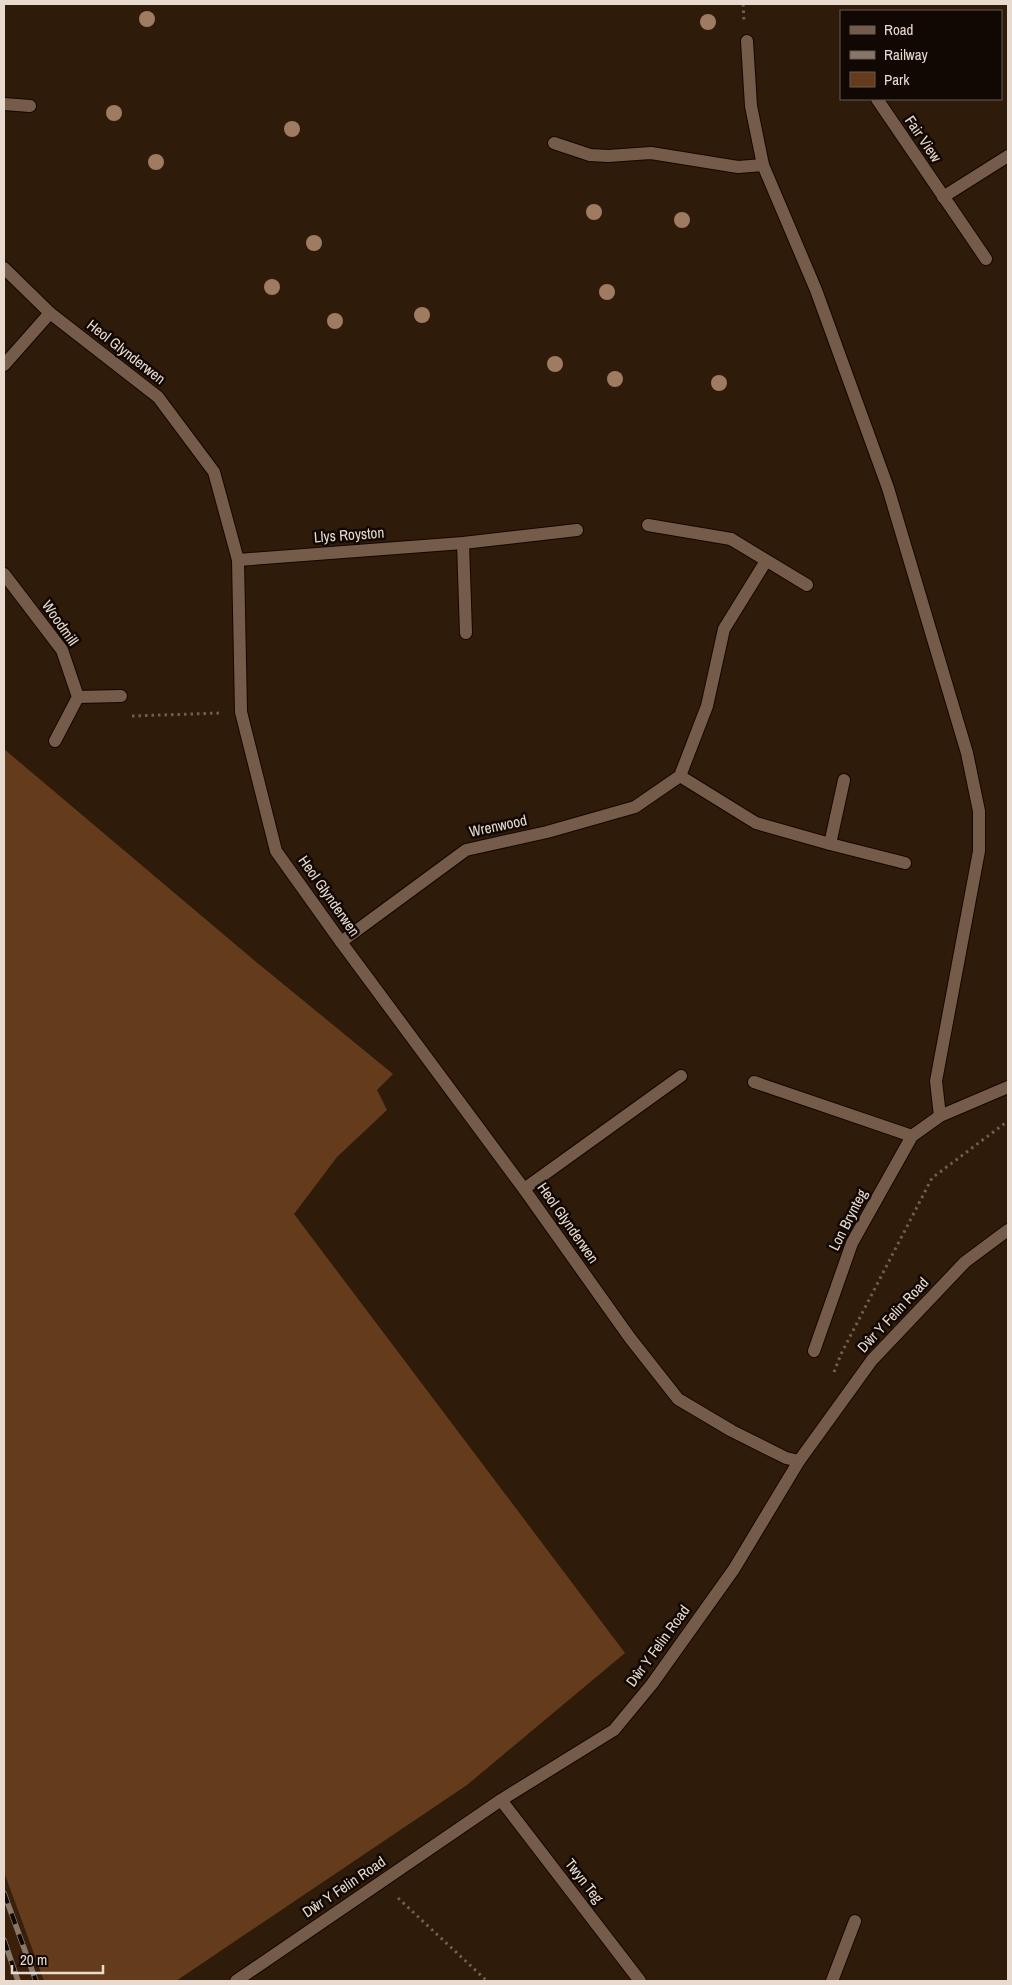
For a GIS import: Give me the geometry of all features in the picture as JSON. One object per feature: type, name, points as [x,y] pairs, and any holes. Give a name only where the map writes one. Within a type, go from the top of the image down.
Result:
[{"type":"street","points":[[747,41],[751,106],[763,165],[816,290],[888,488],[967,753],[979,810],[979,851],[936,1080],[940,1116]]},
{"type":"street","name":"Fair View","points":[[878,100],[986,259]]},
{"type":"street","points":[[4,104],[30,106]]},
{"type":"street","points":[[554,143],[590,155],[608,156],[651,153],[738,167],[763,165]]},
{"type":"street","points":[[943,197],[1008,156]]},
{"type":"street","name":"Heol Glynderwen","points":[[4,268],[50,313],[158,397],[214,472],[238,560],[241,712],[276,851],[340,942],[524,1189],[630,1338],[678,1399],[732,1431],[786,1458],[799,1461]]},
{"type":"street","points":[[4,366],[50,313]]},
{"type":"street","points":[[648,525],[731,539],[807,585]]},
{"type":"street","name":"Llys Royston","points":[[238,560],[463,543],[577,530]]},
{"type":"street","points":[[463,543],[466,633]]},
{"type":"street","points":[[766,561],[724,629],[707,706],[680,776],[756,823],[905,863]]},
{"type":"street","name":"Woodmill","points":[[4,574],[62,650],[78,697]]},
{"type":"street","points":[[55,741],[78,697],[122,696]]},
{"type":"street","name":"Wrenwood","points":[[340,942],[466,850],[547,832],[635,808],[680,776]]},
{"type":"street","points":[[830,844],[844,780]]},
{"type":"street","points":[[524,1189],[681,1076]]},
{"type":"street","points":[[754,1082],[912,1136]]},
{"type":"street","name":"Lon Brynteg","points":[[814,1351],[852,1243],[912,1136],[940,1116],[1008,1087]]},
{"type":"street","name":"Dŵr Y Felin Road","points":[[236,1981],[501,1800],[614,1730],[652,1684],[734,1569],[799,1461],[872,1360],[965,1262],[1008,1230]]},
{"type":"street","name":"Twyn Teg","points":[[501,1800],[640,1981]]},
{"type":"street","points":[[832,1981],[855,1921]]},
{"type":"path","points":[[122,696],[127,716],[241,712]]},
{"type":"path","points":[[831,1381],[841,1354],[932,1178],[1008,1121]]},
{"type":"path","points":[[381,1882],[486,1981]]},
{"type":"shaded area","points":[[4,1872],[44,1981],[4,1981]]},
{"type":"green space","points":[[4,749],[255,961],[393,1074],[377,1090],[387,1110],[337,1157],[294,1214],[625,1653],[467,1785],[176,1981],[44,1981],[4,1872]]},
{"type":"railway","points":[[4,1893],[36,1981]]},
{"type":"railway","points":[[4,1940],[18,1981]]}]
